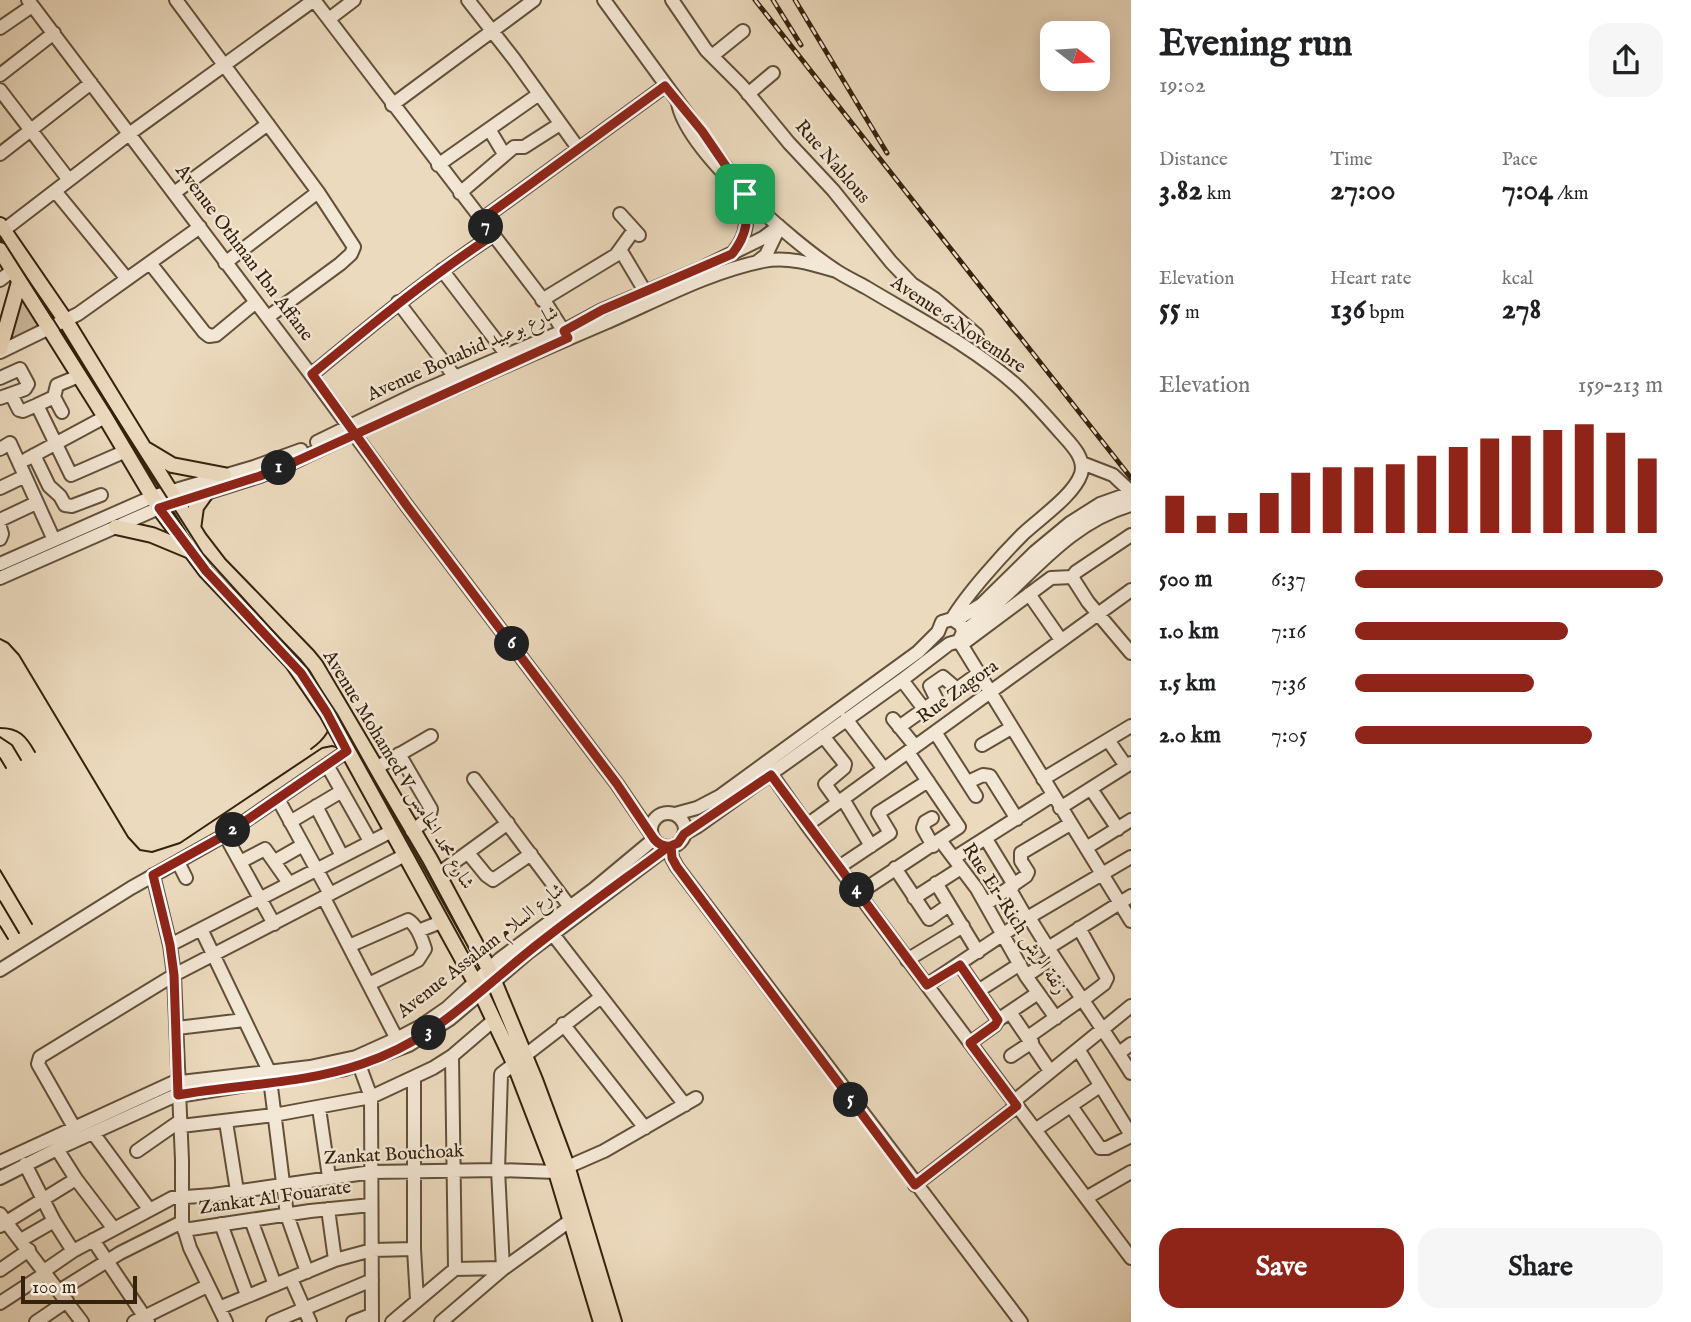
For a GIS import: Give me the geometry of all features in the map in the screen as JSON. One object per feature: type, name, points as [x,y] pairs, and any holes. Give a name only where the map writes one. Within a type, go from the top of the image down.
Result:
[{"type":"main road","name":"Avenue Mohamed V شارع محمد الخامس","points":[[2,227],[66,321],[173,498],[212,556],[307,655],[333,693],[438,874],[491,975],[614,1322]]},
{"type":"main road","name":"Avenue Mohamed V شارع محمد الخامس","points":[[0,250],[156,503],[206,571],[301,673],[327,713],[494,1020],[519,1059]]},
{"type":"main road","points":[[0,351],[16,276]]},
{"type":"main road","points":[[141,446],[172,465],[224,475]]},
{"type":"main road","points":[[193,529],[196,507],[206,493]]},
{"type":"main road","points":[[116,527],[152,535],[191,551]]},
{"type":"main road","name":"Avenue Mohamed V شارع محمد الخامس","points":[[562,1171],[571,1220],[601,1322]]},
{"type":"street","points":[[176,0],[318,192],[353,244],[352,252],[340,264],[268,317]]},
{"type":"street","points":[[2,227],[314,0],[566,335]]},
{"type":"street","points":[[329,19],[354,0]]},
{"type":"street","points":[[468,0],[578,148]]},
{"type":"street","points":[[392,105],[534,0]]},
{"type":"street","name":"Avenue 6 Novembre","points":[[604,0],[665,86],[720,156],[741,189],[779,226],[836,271],[950,338],[999,371],[1045,414],[1069,442],[1082,463]]},
{"type":"street","name":"Rue Nablous","points":[[672,0],[712,56],[833,190],[906,278],[977,335]]},
{"type":"street","points":[[0,28],[30,3]]},
{"type":"street","name":"Avenue Othman Ibn Affane","points":[[30,3],[312,374],[628,799],[653,837]]},
{"type":"street","points":[[712,56],[743,32]]},
{"type":"street","points":[[0,75],[54,33]]},
{"type":"street","points":[[748,94],[773,73]]},
{"type":"street","points":[[0,154],[91,83]]},
{"type":"street","points":[[481,220],[665,86]]},
{"type":"street","points":[[0,90],[69,180]]},
{"type":"street","points":[[438,165],[539,94]]},
{"type":"street","points":[[174,193],[268,124]]},
{"type":"street","points":[[460,193],[514,147],[524,147],[560,124]]},
{"type":"street","points":[[489,129],[504,154]]},
{"type":"street","points":[[732,254],[747,228],[741,189]]},
{"type":"street","points":[[55,191],[127,279]]},
{"type":"street","points":[[225,263],[318,192]]},
{"type":"street","points":[[542,300],[621,251],[637,233],[620,214]]},
{"type":"street","points":[[757,263],[766,255],[779,226]]},
{"type":"street","name":"Avenue Bouabid شارع بوعبيد","points":[[0,564],[54,540],[156,503],[206,493],[260,476],[455,377],[507,355],[566,335],[602,310],[732,254],[763,238],[779,226]]},
{"type":"street","points":[[0,351],[66,321],[200,227]]},
{"type":"street","points":[[312,374],[398,302],[492,236]]},
{"type":"street","points":[[621,251],[646,293]]},
{"type":"street","name":"Avenue Bouabid شارع بوعبيد","points":[[173,498],[224,475],[280,459],[352,430],[566,335],[683,288],[757,263],[776,260],[800,261],[836,271]]},
{"type":"street","points":[[150,263],[209,336],[216,335],[256,302]]},
{"type":"street","points":[[442,270],[507,355]]},
{"type":"street","points":[[0,280],[16,276]]},
{"type":"street","points":[[398,302],[455,377]]},
{"type":"street","points":[[0,379],[20,369],[27,386],[6,396],[19,410],[23,411],[54,397]]},
{"type":"street","points":[[62,412],[54,397],[54,390],[57,385],[79,376]]},
{"type":"street","points":[[37,405],[68,472],[73,475],[126,451]]},
{"type":"street","points":[[20,462],[105,417]]},
{"type":"street","points":[[3,443],[20,462],[54,540]]},
{"type":"street","points":[[34,455],[49,486],[69,506],[101,495]]},
{"type":"street","points":[[957,634],[969,606],[1019,538],[1070,491],[1081,475],[1082,463],[1117,478],[1130,496]]},
{"type":"street","points":[[0,488],[24,476]]},
{"type":"street","points":[[969,606],[1070,523],[1100,504],[1130,496]]},
{"type":"street","points":[[1130,496],[1062,541],[988,612],[957,634],[902,680],[823,736],[768,770],[706,805],[670,813],[653,821],[653,837],[659,844],[670,847],[678,843],[684,834],[768,770],[905,662],[938,632],[942,622],[957,634],[978,674],[1070,824],[1102,874],[1125,900],[1131,921]]},
{"type":"street","points":[[0,520],[36,503]]},
{"type":"street","name":"Avenue Bouabid شارع بوعبيد","points":[[0,578],[116,527],[156,503]]},
{"type":"street","points":[[0,527],[0,539]]},
{"type":"street","points":[[1072,577],[1131,535]]},
{"type":"street","points":[[938,632],[942,641],[1029,594],[1055,576],[1072,577]]},
{"type":"street","points":[[1072,577],[1073,582],[1131,653]]},
{"type":"street","name":"Rue Zagora","points":[[807,825],[1131,590]]},
{"type":"street","points":[[1029,594],[1061,640]]},
{"type":"street","points":[[973,847],[928,781],[896,723],[937,700],[931,684],[943,677],[957,689],[978,674]]},
{"type":"street","points":[[902,680],[924,709]]},
{"type":"street","points":[[846,719],[884,769]]},
{"type":"street","points":[[1042,779],[1131,726]]},
{"type":"street","points":[[982,745],[1011,729]]},
{"type":"street","points":[[935,732],[976,796]]},
{"type":"street","points":[[376,768],[431,736]]},
{"type":"street","points":[[823,736],[845,764],[844,768],[825,783],[871,846]]},
{"type":"street","points":[[1060,808],[1129,765],[1108,740]]},
{"type":"street","points":[[0,970],[153,875],[225,835],[347,751]]},
{"type":"street","points":[[399,754],[431,809],[429,818],[412,831]]},
{"type":"street","points":[[327,765],[370,841]]},
{"type":"street","points":[[768,770],[1131,1258]]},
{"type":"street","points":[[968,782],[983,775],[990,776],[1017,819]]},
{"type":"street","points":[[474,779],[570,907]]},
{"type":"street","points":[[839,867],[890,833],[878,813],[928,781]]},
{"type":"street","points":[[1091,789],[1118,829]]},
{"type":"street","points":[[290,822],[342,791]]},
{"type":"street","points":[[914,898],[936,883],[973,847],[1053,795]]},
{"type":"street","points":[[278,799],[317,869],[349,946],[399,1044]]},
{"type":"street","points":[[628,799],[644,810],[670,813],[684,823],[684,834]]},
{"type":"street","points":[[316,806],[342,856]]},
{"type":"street","points":[[932,818],[923,824],[923,828],[936,843]]},
{"type":"street","points":[[1086,848],[1131,820]]},
{"type":"street","points":[[438,874],[509,823]]},
{"type":"street","points":[[986,904],[1028,874],[1021,853],[1070,824]]},
{"type":"street","points":[[859,893],[960,827]]},
{"type":"street","points":[[170,945],[392,831]]},
{"type":"street","points":[[225,835],[274,923]]},
{"type":"street","name":"Avenue Assalam شارع السلام","points":[[549,930],[570,907],[653,837]]},
{"type":"street","points":[[986,839],[1028,918],[1131,1073]]},
{"type":"street","name":"Rue Er-Rich زنقة الريش","points":[[936,843],[958,863],[986,904],[1023,970],[1056,1018]]},
{"type":"street","points":[[275,861],[303,845]]},
{"type":"street","points":[[670,847],[677,867],[1021,1322]]},
{"type":"street","name":"Avenue Assalam شارع السلام","points":[[0,1163],[149,1093],[270,1077],[358,1061],[399,1044],[417,1041],[450,1019],[491,975],[549,930],[670,847]]},
{"type":"street","points":[[240,862],[265,849],[289,883]]},
{"type":"street","points":[[468,853],[493,880],[531,854]]},
{"type":"street","points":[[75,1129],[38,1064],[40,1057],[174,975],[405,855]]},
{"type":"street","points":[[927,985],[1028,918],[1131,857]]},
{"type":"street","points":[[178,862],[186,878]]},
{"type":"street","points":[[895,869],[929,919],[949,905]]},
{"type":"street","points":[[153,875],[170,945],[174,975],[183,1226],[207,1286],[226,1322]]},
{"type":"street","points":[[936,883],[978,952]]},
{"type":"street","points":[[978,991],[1023,970],[1051,953],[1079,928],[1125,900]]},
{"type":"street","points":[[349,946],[404,921],[411,922],[418,932],[425,949],[421,958],[369,984]]},
{"type":"street","points":[[418,932],[441,922]]},
{"type":"street","points":[[907,960],[963,926]]},
{"type":"street","points":[[1011,1056],[1056,1018],[1104,984],[1107,978],[1079,928]]},
{"type":"street","points":[[201,929],[270,1077],[287,1215],[307,1272]]},
{"type":"street","points":[[549,930],[601,997],[690,1102],[562,1171]]},
{"type":"street","points":[[960,965],[998,1020]]},
{"type":"street","points":[[970,1043],[1038,993]]},
{"type":"street","points":[[503,1269],[498,1170],[500,1078],[504,1070],[601,997]]},
{"type":"street","points":[[915,1185],[1131,1006]]},
{"type":"street","points":[[1010,1012],[1050,1071]]},
{"type":"street","points":[[177,1028],[244,1020]]},
{"type":"street","points":[[137,1151],[180,1124],[226,1122],[371,1097],[414,1078],[452,1056],[494,1020]]},
{"type":"street","points":[[563,1024],[645,1128]]},
{"type":"street","points":[[1119,1053],[1131,1044]]},
{"type":"street","points":[[1071,1106],[1100,1148],[1107,1148],[1131,1135],[1078,1049]]},
{"type":"street","points":[[452,1056],[455,1269]]},
{"type":"street","points":[[353,1322],[371,1318],[372,1280],[371,1097],[358,1061]]},
{"type":"street","points":[[414,1078],[414,1249],[417,1300]]},
{"type":"street","points":[[1035,1130],[1100,1086]]},
{"type":"street","name":"Avenue Assalam شارع السلام","points":[[0,1178],[162,1100],[178,1089]]},
{"type":"street","points":[[319,1108],[329,1177]]},
{"type":"street","points":[[226,1122],[237,1191]]},
{"type":"street","points":[[93,1133],[149,1209]]},
{"type":"street","points":[[57,1149],[114,1229]]},
{"type":"street","points":[[25,1164],[54,1221],[73,1251]]},
{"type":"street","name":"Zankat Bouchoak","points":[[0,1303],[73,1251],[172,1198],[372,1172],[562,1171]]},
{"type":"street","points":[[1086,1198],[1131,1172]]},
{"type":"street","points":[[76,1179],[2,1221],[25,1245],[82,1322]]},
{"type":"street","name":"Zankat Al Fouarate","points":[[36,1322],[106,1261],[183,1226],[220,1224],[371,1205]]},
{"type":"street","points":[[328,1209],[335,1260]]},
{"type":"street","points":[[251,1220],[275,1285]]},
{"type":"street","points":[[441,1322],[503,1269],[571,1220]]},
{"type":"street","points":[[0,1269],[54,1221]]},
{"type":"street","points":[[220,1224],[247,1296]]},
{"type":"street","points":[[93,1240],[142,1320],[207,1286]]},
{"type":"street","points":[[219,1308],[335,1260],[372,1250],[414,1249]]},
{"type":"street","points":[[392,1322],[455,1269],[503,1269]]},
{"type":"street","points":[[291,1279],[310,1322]]},
{"type":"street","points":[[273,1322],[372,1280]]},
{"type":"shaded area","points":[[25,300],[39,326],[8,339],[19,301]]},
{"type":"tram line","points":[[0,236],[203,554],[308,670],[337,714],[463,938]]},
{"type":"tram line","points":[[0,639],[19,655],[128,837],[140,850],[152,852],[180,843],[322,748],[332,746],[353,751]]},
{"type":"tram line","points":[[311,749],[327,733],[331,723],[331,711]]},
{"type":"tram line","points":[[0,728],[21,734],[35,752]]},
{"type":"tram line","points":[[0,737],[12,745],[21,760]]},
{"type":"tram line","points":[[0,758],[6,768]]},
{"type":"tram line","points":[[0,870],[32,924]]},
{"type":"tram line","points":[[0,901],[19,933]]},
{"type":"tram line","points":[[0,926],[8,939]]},
{"type":"railway","points":[[755,0],[1131,478]]},
{"type":"railway","points":[[773,0],[801,45]]},
{"type":"railway","points":[[795,0],[887,153]]},
{"type":"route","points":[[745,194],[702,131],[665,86],[481,220],[492,236],[398,302],[312,374],[354,434],[407,506],[617,784],[657,843],[671,846],[672,858],[677,867],[915,1185],[1017,1106],[970,1043],[998,1020],[960,965],[927,985],[771,775],[684,834],[681,841],[672,846],[671,846],[668,847],[530,951],[450,1019],[417,1041],[374,1060],[345,1069],[178,1095],[174,975],[164,916],[153,875],[251,819],[347,751],[301,673],[206,571],[159,508],[290,464],[320,449],[354,434],[408,409],[568,338],[564,331],[602,310],[732,254],[747,228],[745,194]]}]
